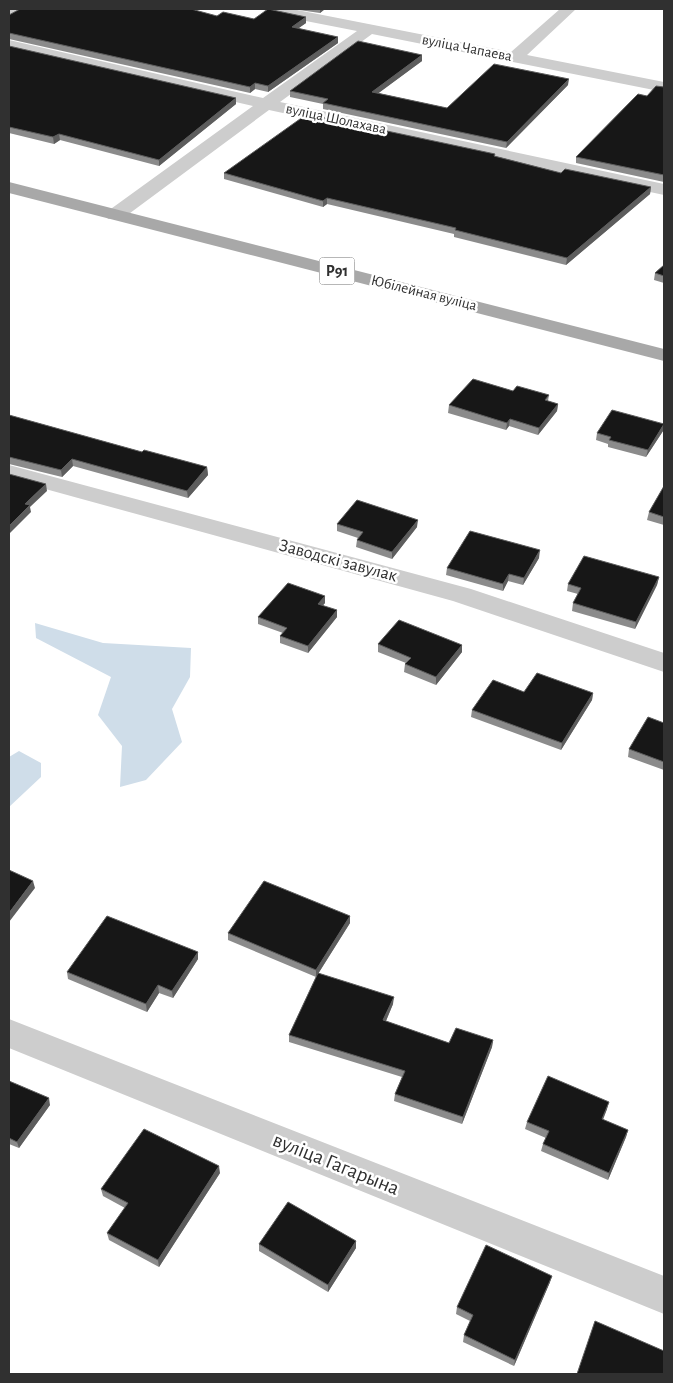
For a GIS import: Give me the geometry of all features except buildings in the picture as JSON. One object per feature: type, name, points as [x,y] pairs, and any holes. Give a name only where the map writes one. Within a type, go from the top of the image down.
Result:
[{"type":"main road","name":"Юбілейная вуліца","points":[[9,188],[664,355]]},
{"type":"street","points":[[9,15],[19,9]]},
{"type":"street","name":"вуліца Чапаева","points":[[270,9],[664,87]]},
{"type":"street","points":[[515,57],[569,9]]},
{"type":"street","points":[[115,215],[369,29]]},
{"type":"street","name":"вуліца Шолахава","points":[[9,45],[266,104],[664,190]]},
{"type":"street","name":"Заводскі завулак","points":[[9,472],[462,595],[664,663]]},
{"type":"street","name":"вуліца Гагарына","points":[[9,1033],[664,1295]]},
{"type":"shaded area","points":[[35,623],[103,643],[191,648],[190,677],[172,709],[182,742],[146,780],[120,787],[122,746],[98,715],[111,677],[36,638]]},
{"type":"shaded area","points":[[19,751],[41,763],[41,777],[9,807],[9,757]]}]
